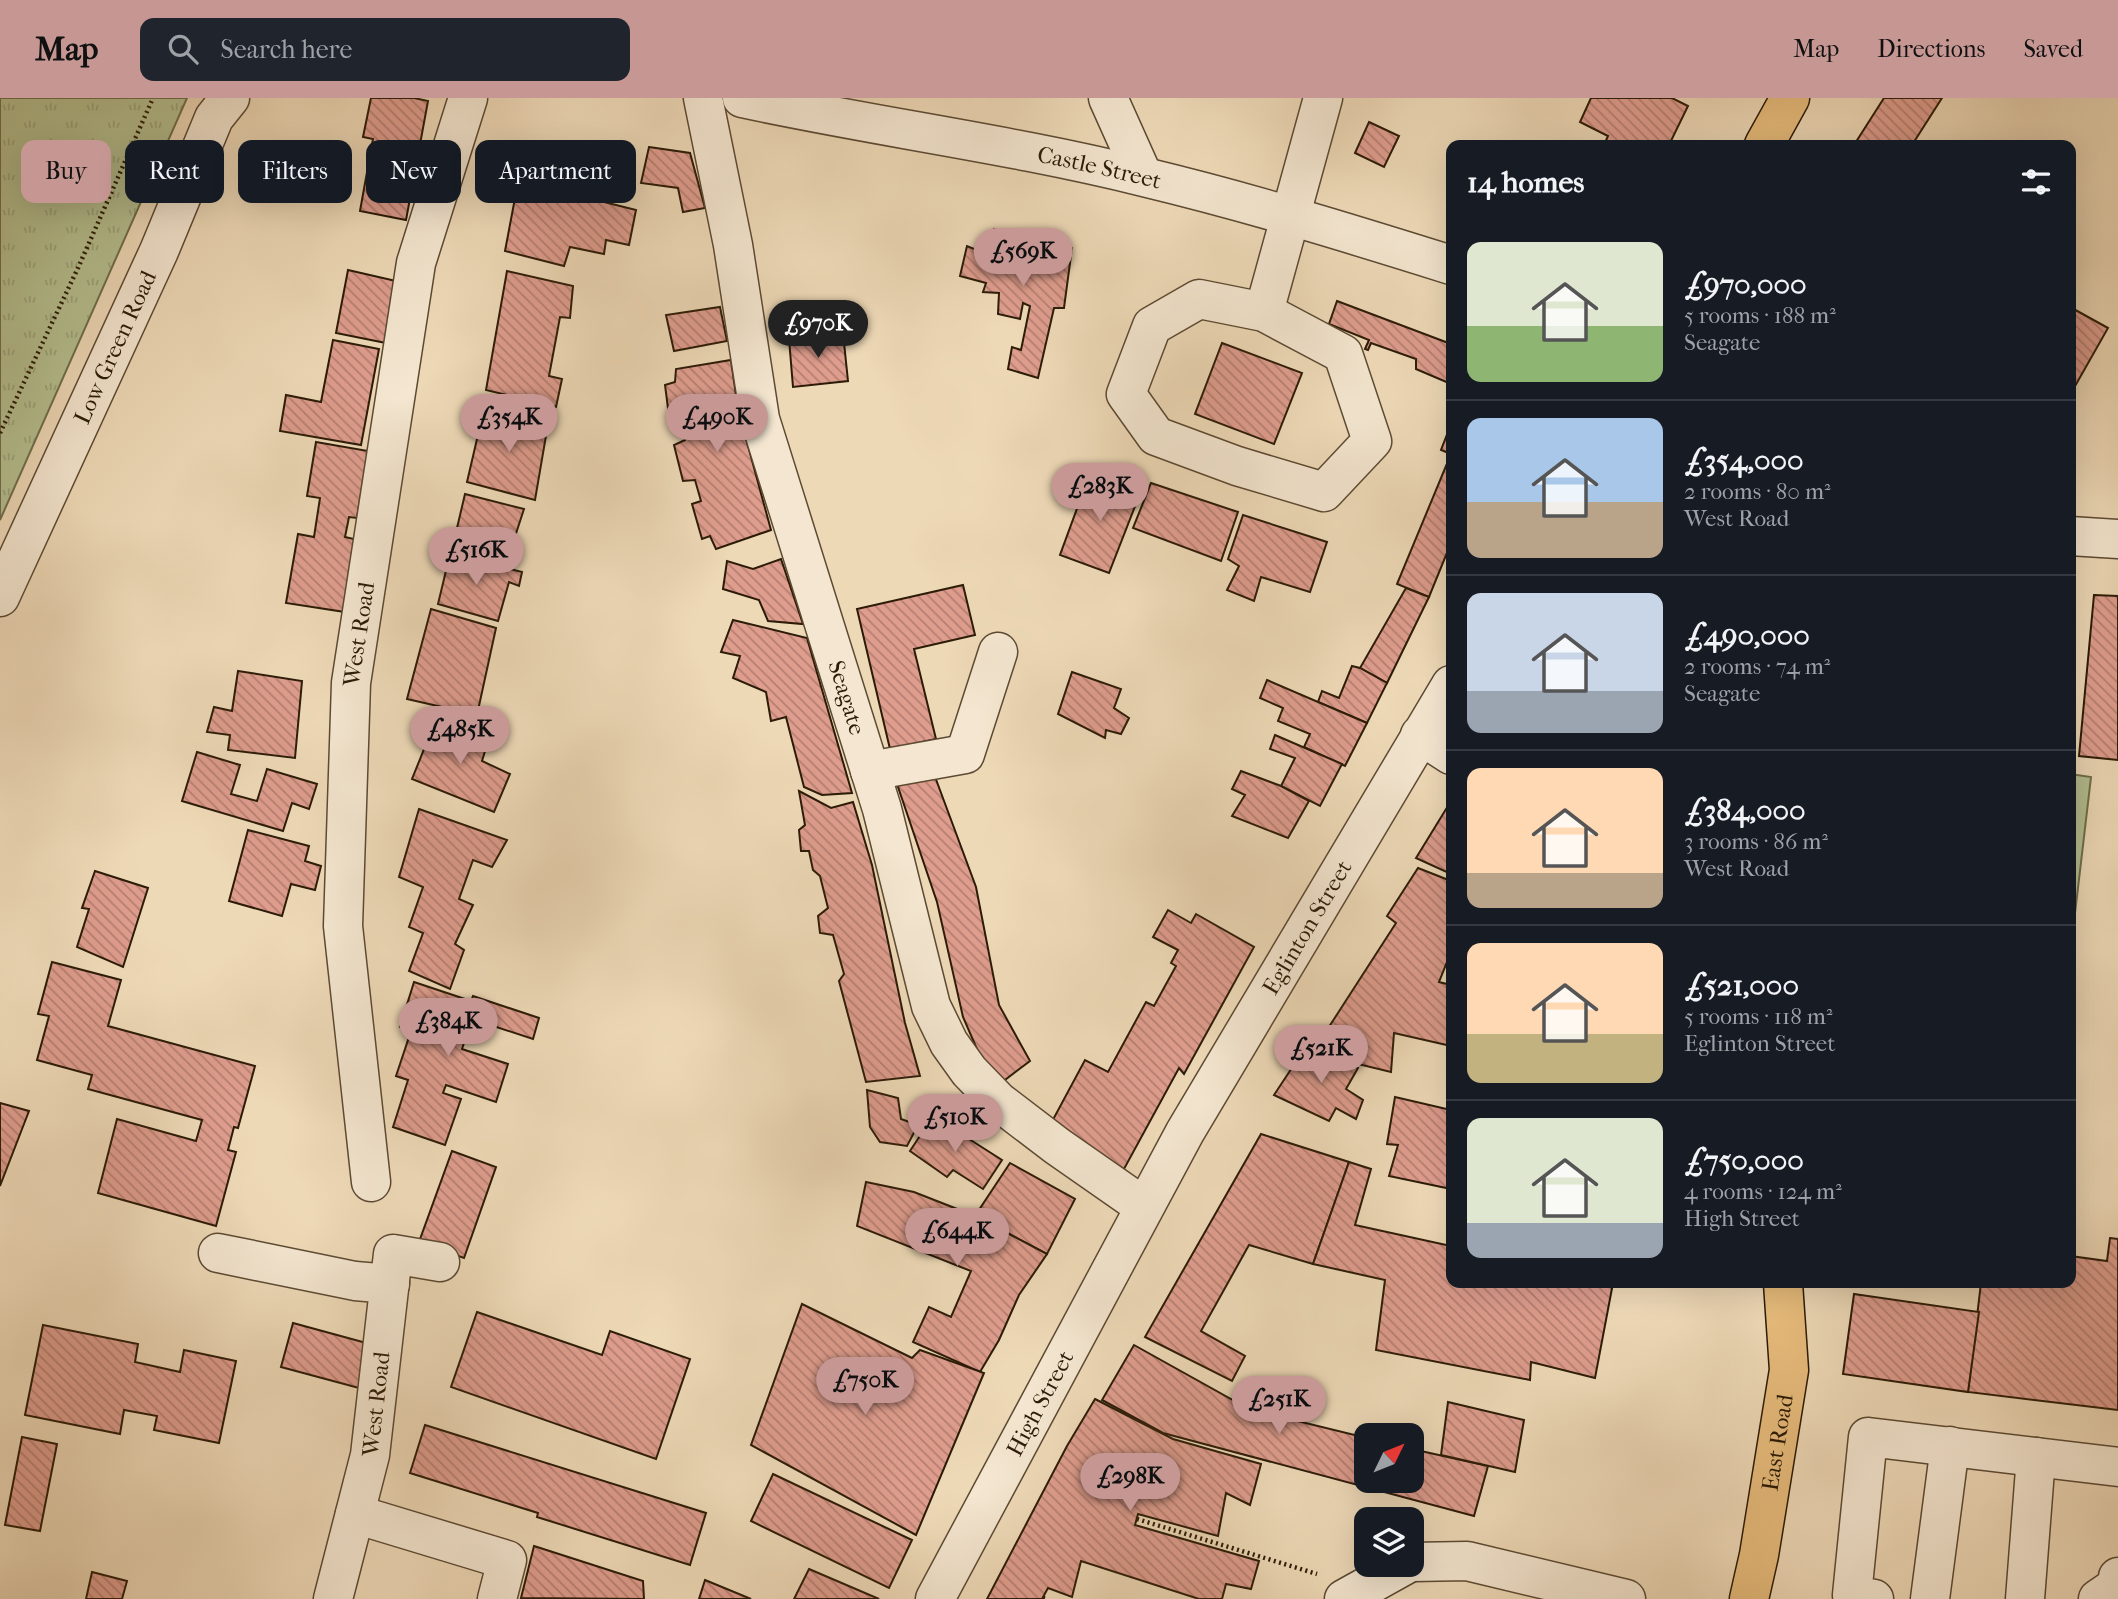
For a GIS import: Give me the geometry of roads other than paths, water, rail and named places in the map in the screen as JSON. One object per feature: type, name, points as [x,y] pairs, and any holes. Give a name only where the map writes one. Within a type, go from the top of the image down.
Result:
[{"type":"main road","points":[[1767,140],[1790,98]]},
{"type":"main road","name":"East Road","points":[[1749,1599],[1759,1555],[1789,1370],[1783,1288]]},
{"type":"street","name":"Low Green Road","points":[[0,597],[159,251],[214,118],[230,98]]},
{"type":"street","name":"West Road","points":[[371,1182],[343,926],[351,683],[416,263],[468,98]]},
{"type":"street","name":"Seagate","points":[[703,98],[733,246],[760,419],[870,771],[899,871],[931,1006],[948,1043],[969,1071],[998,1101],[1143,1206]]},
{"type":"street","name":"Castle Street","points":[[743,98],[936,133],[1143,176],[1289,215],[1446,263]]},
{"type":"street","points":[[1108,98],[1143,176]]},
{"type":"street","points":[[1264,312],[1323,98]]},
{"type":"street","points":[[1199,299],[1264,312],[1343,354],[1372,440],[1324,492],[1237,466],[1156,436],[1126,394],[1152,326],[1199,299]]},
{"type":"street","points":[[2076,536],[2118,539]]},
{"type":"street","points":[[870,771],[965,754],[998,652]]},
{"type":"street","name":"Eglinton Street","points":[[1143,1206],[1185,1132],[1436,745],[1446,705]]},
{"type":"street","name":"High Street","points":[[935,1599],[1143,1206]]},
{"type":"street","points":[[218,1253],[355,1281],[390,1284]]},
{"type":"street","name":"West Road","points":[[333,1599],[370,1455],[393,1254],[440,1262]]},
{"type":"street","points":[[1874,1599],[1852,1595],[1868,1437],[2118,1467]]},
{"type":"street","points":[[1930,1599],[1950,1447]]},
{"type":"street","points":[[2025,1599],[2036,1457]]},
{"type":"street","points":[[355,1514],[507,1560],[497,1599]]},
{"type":"street","points":[[1424,1562],[1467,1561],[1626,1599]]},
{"type":"street","points":[[1354,1593],[1383,1577]]},
{"type":"street","points":[[1404,1599],[1408,1577]]},
{"type":"street","points":[[2098,1599],[2117,1586],[2118,1577]]}]
